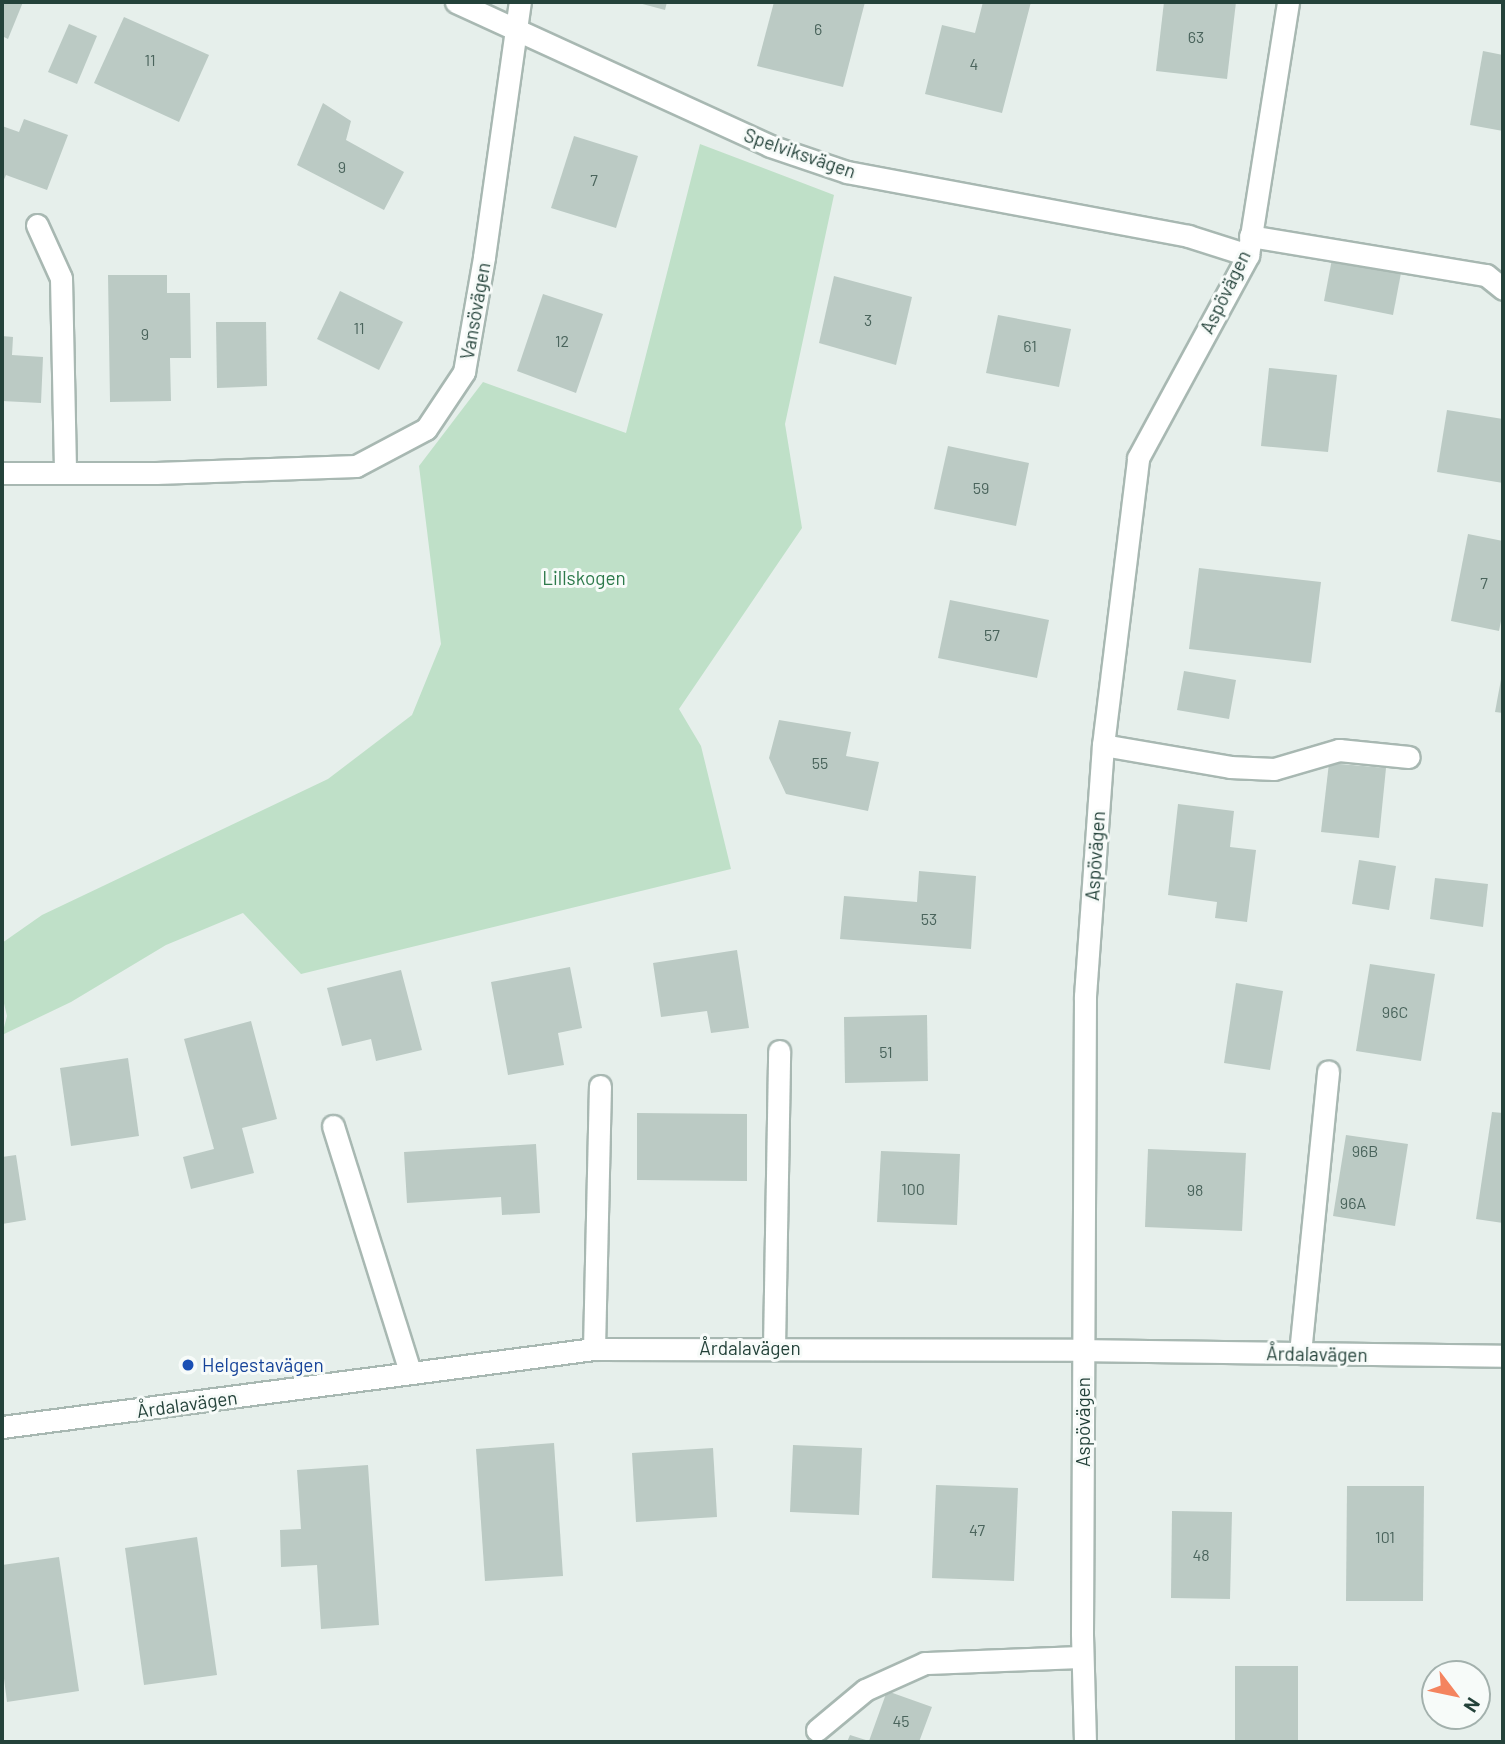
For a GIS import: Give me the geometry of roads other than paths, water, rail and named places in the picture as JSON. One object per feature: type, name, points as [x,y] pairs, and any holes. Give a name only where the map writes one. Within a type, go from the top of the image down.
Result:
[{"type":"street","name":"Spelviksvägen","points":[[456,2],[770,146],[847,172],[1188,236],[1486,275],[1503,289]]},
{"type":"street","name":"Vansövägen","points":[[2,473],[356,466],[426,429],[464,372],[484,257],[520,2]]},
{"type":"street","name":"Aspövägen","points":[[1085,1742],[1082,1657],[1085,996],[1103,745],[1138,458],[1249,245],[1288,2]]},
{"type":"street","points":[[37,225],[61,278],[65,473]]},
{"type":"street","points":[[1103,745],[1230,767],[1274,769],[1339,750],[1409,757]]},
{"type":"street","points":[[774,1348],[779,1051]]},
{"type":"street","points":[[1300,1353],[1328,1071]]},
{"type":"street","points":[[594,1349],[600,1086]]},
{"type":"street","points":[[333,1126],[410,1372]]},
{"type":"street","name":"Årdalavägen","points":[[2,1427],[594,1349],[1083,1350],[1503,1356]]},
{"type":"street","points":[[817,1730],[865,1690],[925,1663],[1082,1657]]},
{"type":"place","name":"Helgestavägen","points":[[188,1365]]},
{"type":"park label","name":"Lillskogen","points":[[584,578]]}]
